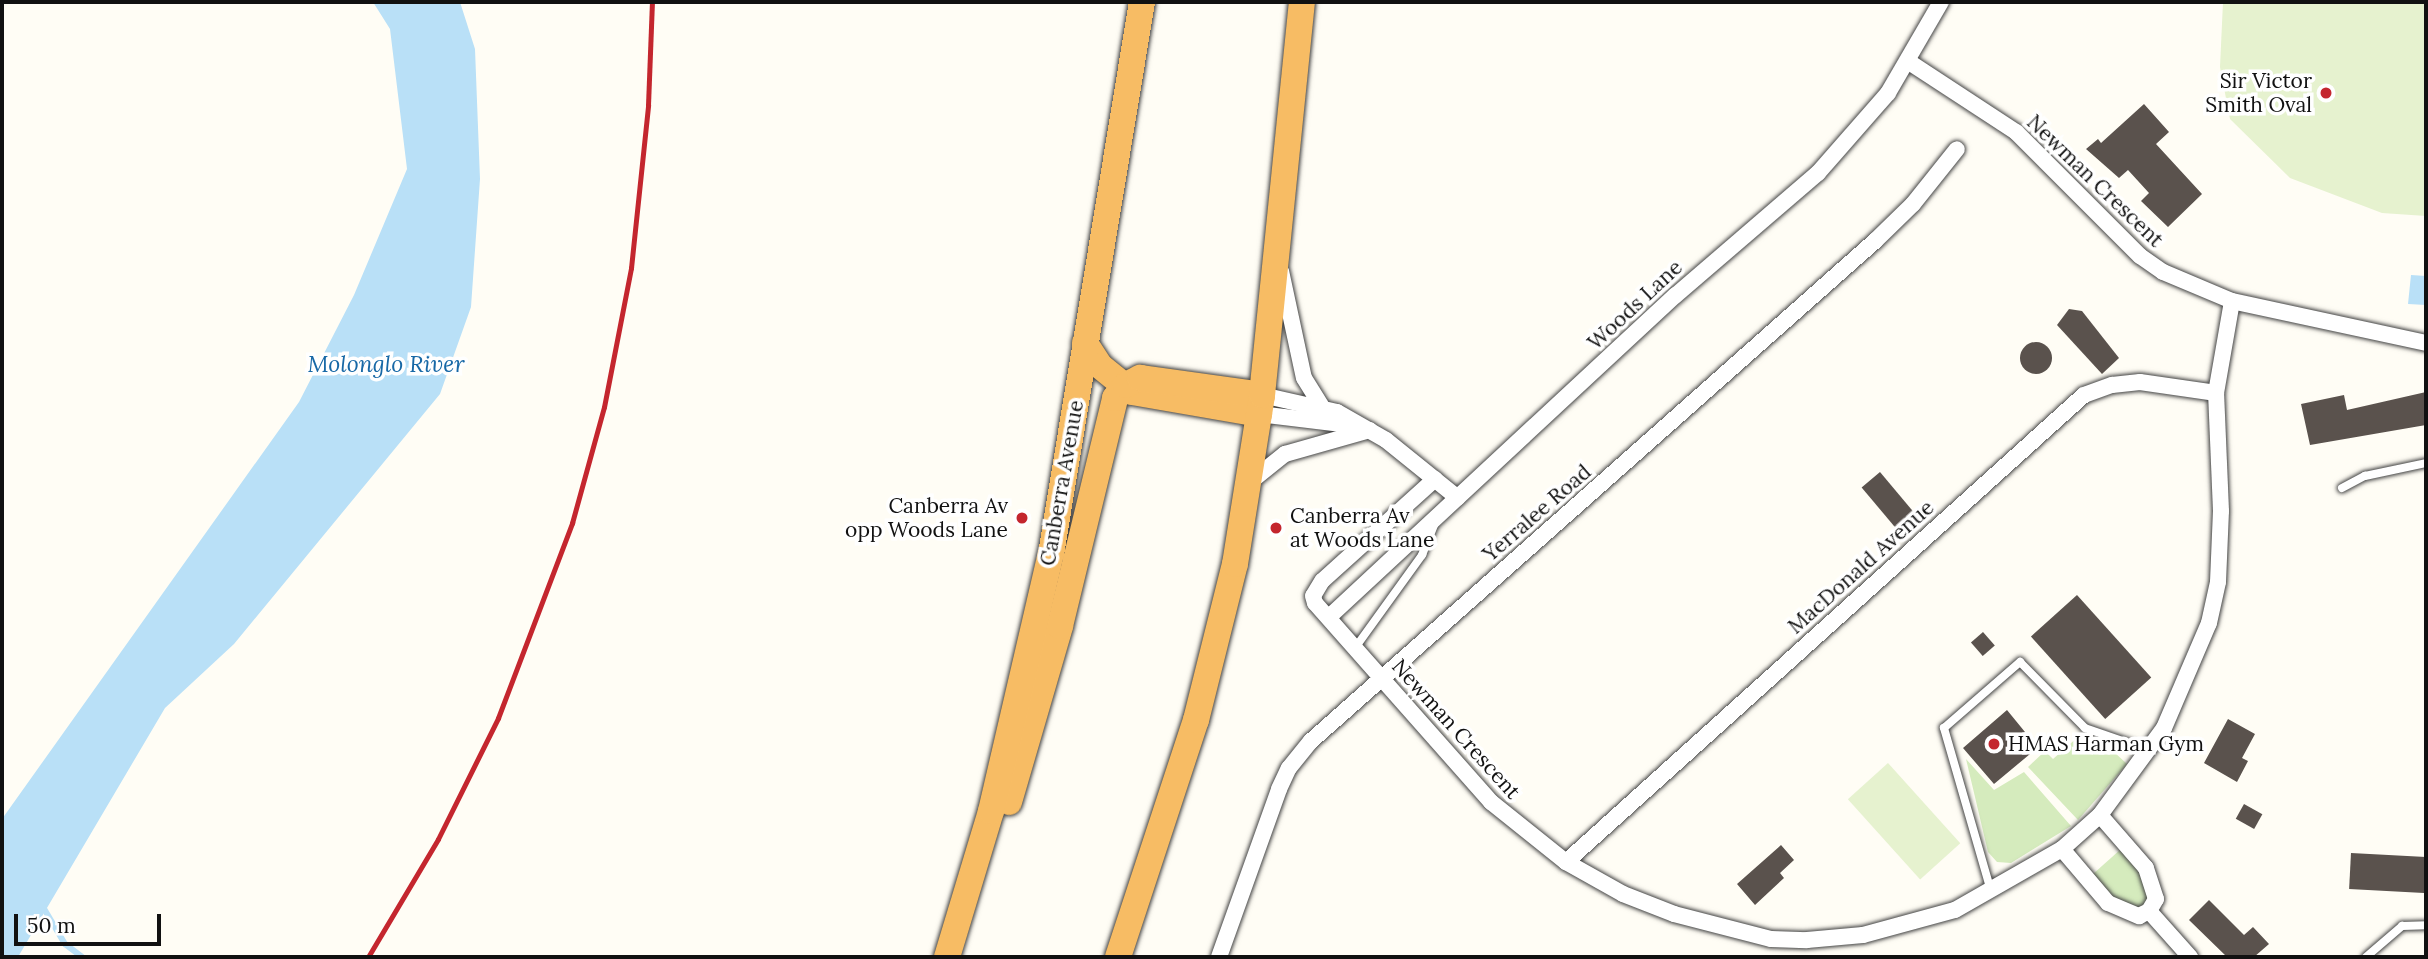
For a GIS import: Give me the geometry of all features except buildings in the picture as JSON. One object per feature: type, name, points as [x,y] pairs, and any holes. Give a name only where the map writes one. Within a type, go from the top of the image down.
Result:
[{"type":"highway","name":"Canberra Avenue","points":[[949,957],[1020,696],[1051,554],[1142,2]]},
{"type":"highway","points":[[1118,957],[1196,720],[1228,603],[1261,405],[1302,2]]},
{"type":"highway","points":[[1085,343],[1100,366],[1123,387],[1152,397],[1261,405]]},
{"type":"highway","points":[[949,957],[979,890],[1035,721],[1109,412],[1123,387]]},
{"type":"street","name":"Woods Lane","points":[[1329,617],[1693,280],[1818,173],[1864,123],[1909,62],[1941,2]]},
{"type":"street","name":"Newman Crescent","points":[[1435,479],[1319,585],[1315,603],[1491,802],[1566,862],[1623,894],[1674,914],[1771,939],[1863,935],[1955,910],[2063,849],[2100,815],[2149,750],[2187,683],[2209,623],[2218,582],[2221,511],[2216,393],[2232,301],[2163,272],[2136,253],[2016,132],[1909,62]]},
{"type":"street","name":"Yerralee Road","points":[[1219,957],[1289,768],[1311,741],[1380,677],[1875,241],[1913,204],[1957,149]]},
{"type":"street","points":[[1277,252],[1304,378],[1321,405]]},
{"type":"street","points":[[2232,301],[2426,343]]},
{"type":"street","name":"MacDonald Avenue","points":[[1566,862],[2084,395],[2112,385],[2140,382],[2216,393]]},
{"type":"street","points":[[1261,405],[1321,405],[1365,428],[1458,498]]},
{"type":"street","points":[[1261,405],[1365,428]]},
{"type":"street","points":[[1250,482],[1285,454],[1365,428]]},
{"type":"street","points":[[2063,849],[2108,903],[2139,916],[2149,911],[2156,899],[2147,868],[2100,815]]},
{"type":"street","points":[[2149,911],[2190,957]]},
{"type":"lane","points":[[2342,488],[2365,476],[2426,463]]},
{"type":"lane","points":[[1355,648],[1422,555],[1438,516]]},
{"type":"lane","points":[[1991,891],[1944,728],[2020,662],[2085,728],[2149,750]]},
{"type":"lane","points":[[2366,957],[2402,926],[2426,925]]},
{"type":"green space","name":"Sir Victor Smith Oval","points":[[2223,2],[2426,2],[2426,216],[2382,213],[2290,178],[2230,119],[2220,67]]},
{"type":"green space","points":[[2079,736],[2113,751],[2127,764],[2078,820],[2028,767],[2045,751],[2053,759]]},
{"type":"green space","points":[[1966,759],[1994,790],[2024,772],[2071,826],[2011,863],[1997,862],[1988,852]]},
{"type":"green space","points":[[1888,763],[1960,843],[1920,879],[1848,799]]},
{"type":"green space","points":[[2121,849],[2138,868],[2149,894],[2145,906],[2140,908],[2114,898],[2093,874]]},
{"type":"water","name":"Molonglo River","points":[[373,2],[460,2],[475,49],[480,179],[471,307],[440,394],[234,644],[165,708],[18,957],[2,957],[2,819],[299,402],[354,295],[407,169],[390,29]]},
{"type":"water","points":[[2411,275],[2426,276],[2426,305],[2408,304]]},
{"type":"waterway","points":[[43,907],[65,944],[82,957]]},
{"type":"railway","points":[[368,957],[438,839],[498,718],[572,523],[604,407],[631,268],[648,105],[652,2]]},
{"type":"place","name":"Sir Victor Smith Oval","points":[[2326,93]]},
{"type":"place","name":"Canberra Av opp Woods Lane","points":[[1022,518]]},
{"type":"place","name":"Canberra Av at Woods Lane","points":[[1276,528]]},
{"type":"place","name":"HMAS Harman Gym","points":[[1994,744]]}]
